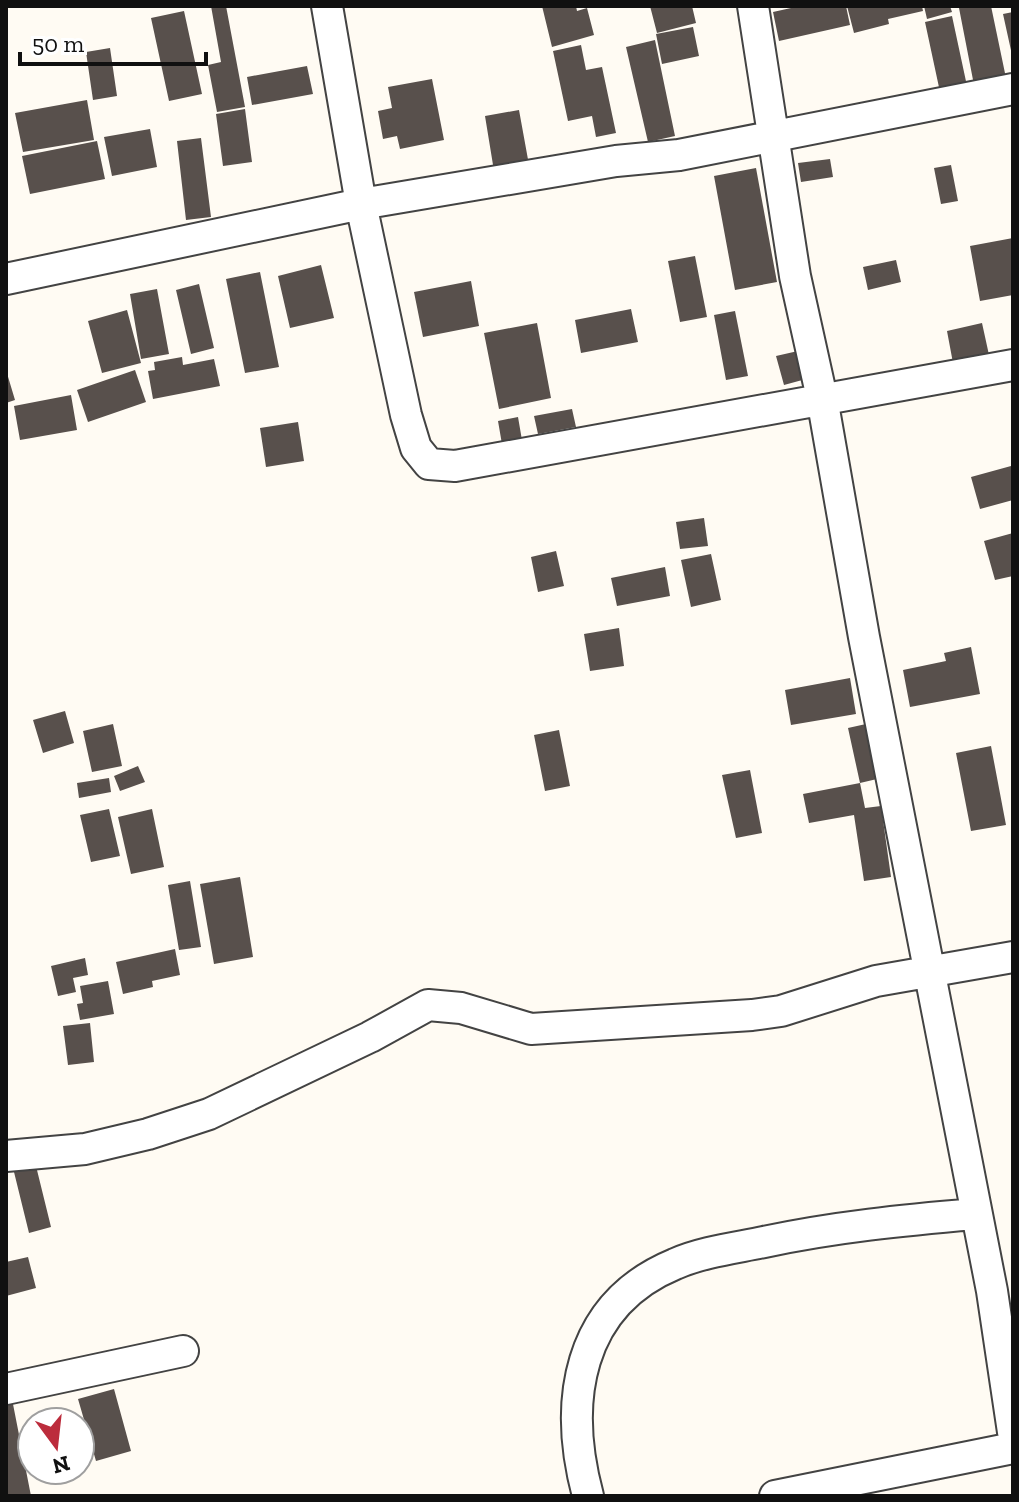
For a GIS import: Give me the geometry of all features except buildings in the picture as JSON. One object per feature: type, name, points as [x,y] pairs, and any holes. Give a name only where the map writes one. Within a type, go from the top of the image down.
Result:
[{"type":"street","points":[[327,6],[361,204],[406,415],[416,448],[429,464],[455,466],[1013,365]]},
{"type":"street","points":[[753,6],[795,276],[822,398],[864,637],[992,1291],[1013,1432]]},
{"type":"street","points":[[6,279],[361,204],[616,161],[679,155],[1013,89]]},
{"type":"street","points":[[6,1156],[85,1149],[148,1134],[209,1114],[370,1037],[428,1005],[461,1008],[531,1029],[752,1015],[781,1011],[876,981],[1013,957]]},
{"type":"street","points":[[588,1496],[578,1434],[577,1394],[583,1361],[594,1334],[618,1302],[648,1279],[676,1264],[786,1238],[894,1221],[975,1214]]},
{"type":"street","points":[[6,1389],[183,1351]]},
{"type":"street","points":[[775,1496],[1013,1448]]}]
